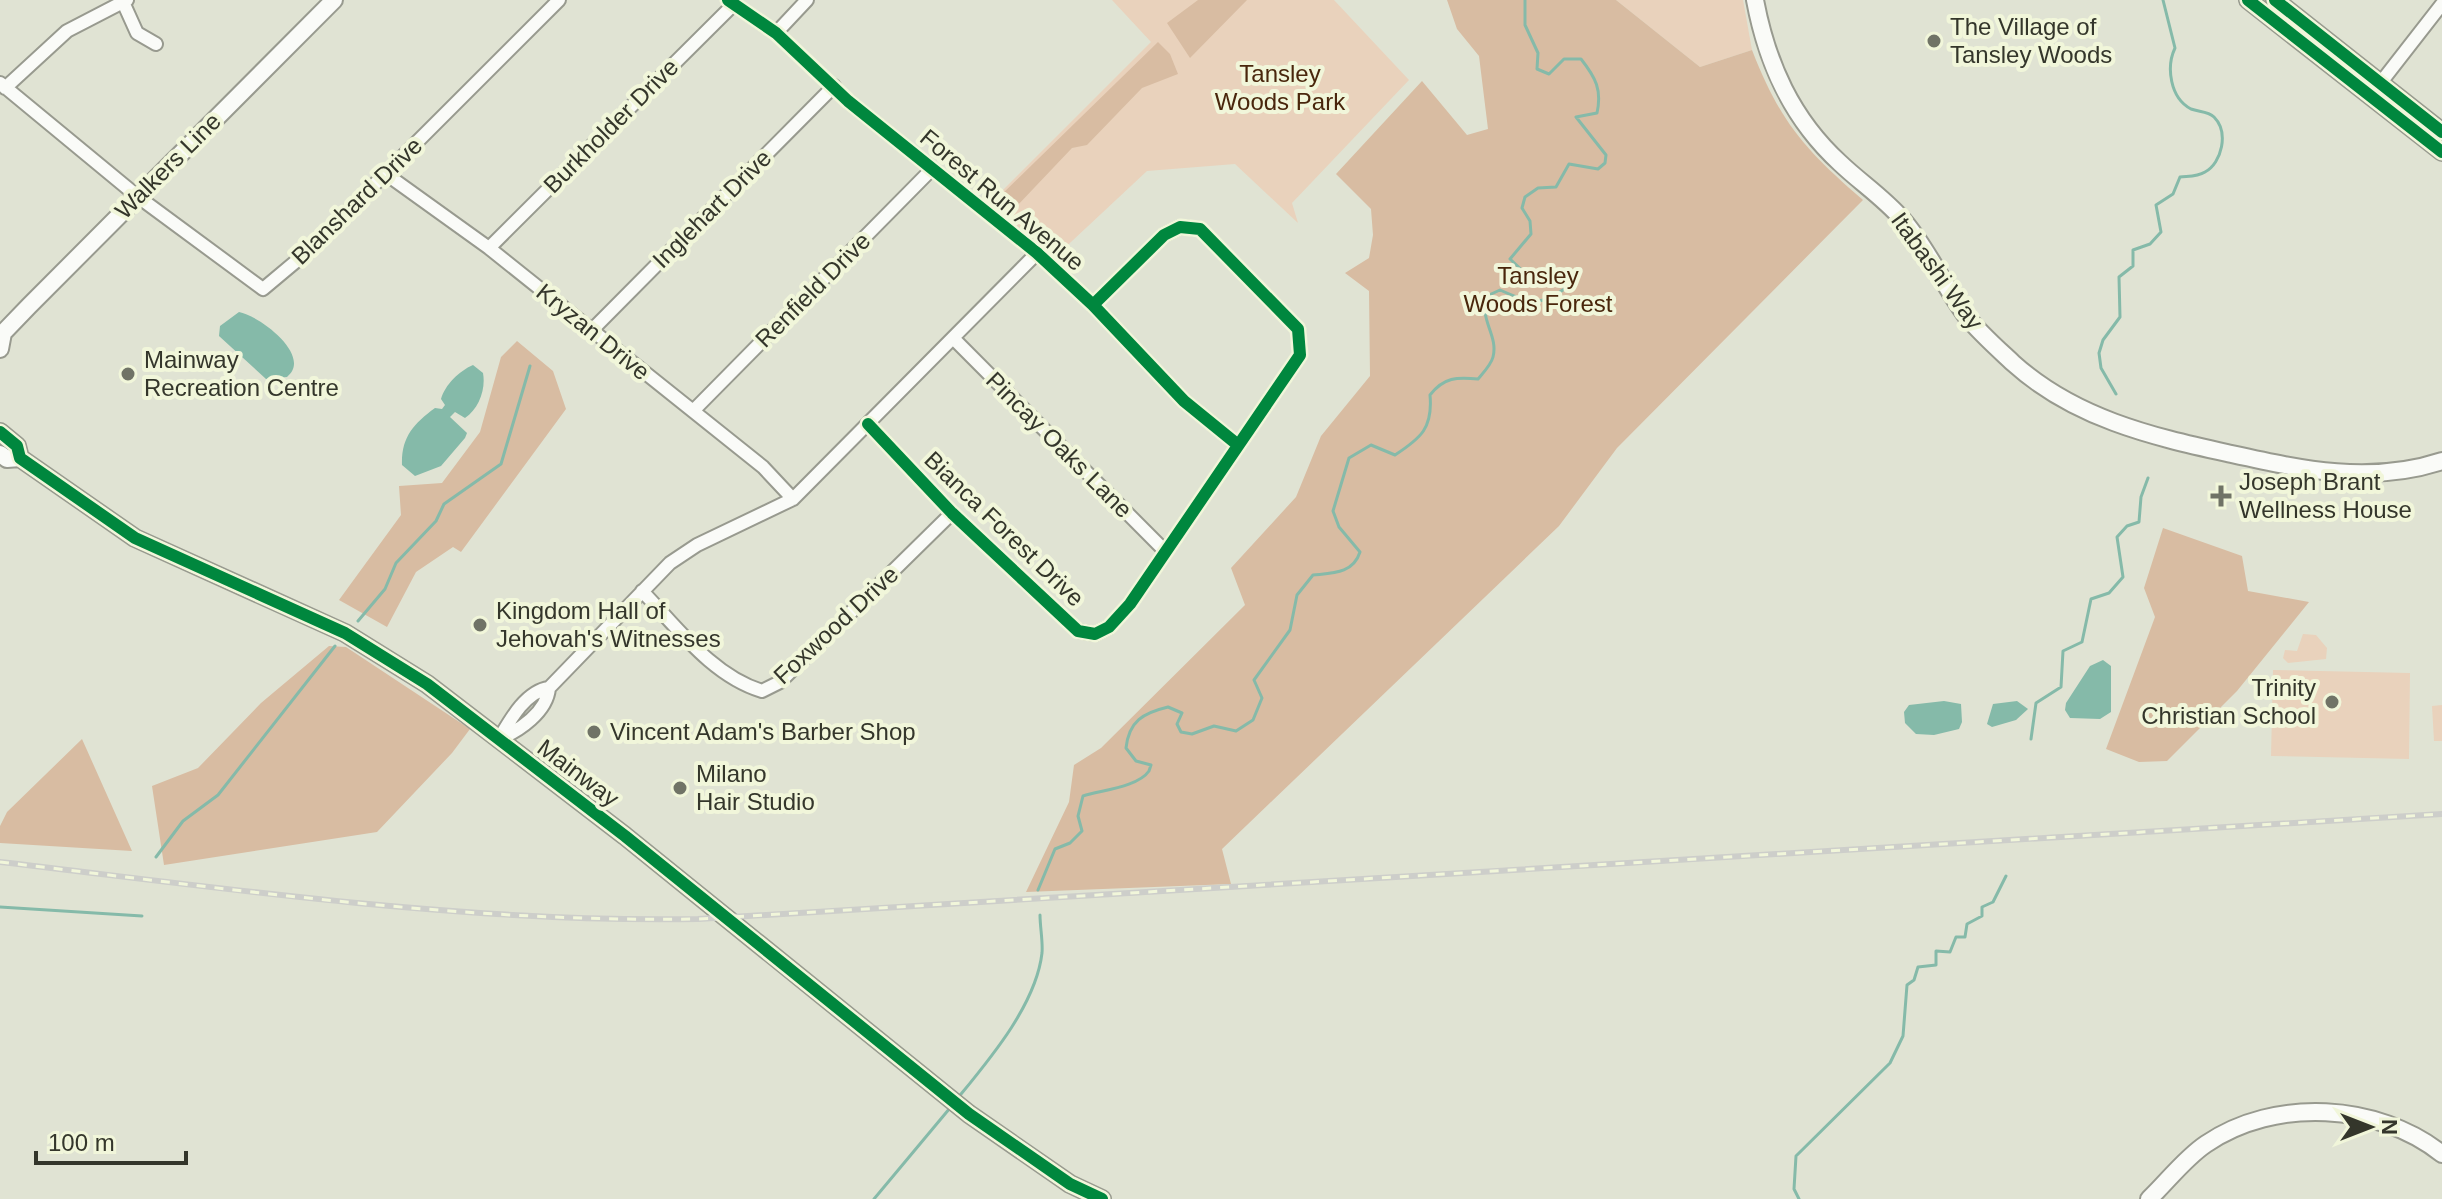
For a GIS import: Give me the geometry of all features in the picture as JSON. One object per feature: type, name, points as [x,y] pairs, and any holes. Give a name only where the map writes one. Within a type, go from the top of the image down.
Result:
[{"type":"street","name":"Walkers Line","points":[[1,338],[137,196],[334,0]]},
{"type":"street","name":"Blanshard Drive","points":[[137,196],[263,289],[306,253],[559,0]]},
{"type":"street","points":[[776,33],[807,0]]},
{"type":"street","name":"Itabashi Way","points":[[1755,0],[1770,61],[1803,123],[1838,161],[1904,221],[1977,329],[2041,386],[2085,411],[2141,434],[2286,466],[2366,474],[2398,472],[2442,461]]},
{"type":"street","points":[[2248,0],[2442,132]]},
{"type":"street","points":[[2275,0],[2442,152]]},
{"type":"street","points":[[137,196],[3,86],[67,31],[125,1],[137,33],[156,44]]},
{"type":"street","name":"Forest Run Avenue","points":[[731,2],[776,33],[932,169],[1037,253],[1093,305],[1184,401],[1238,445]]},
{"type":"street","name":"Burkholder Drive","points":[[489,248],[731,2]]},
{"type":"street","points":[[2375,89],[2442,4]]},
{"type":"street","name":"Inglehart Drive","points":[[591,331],[834,86]]},
{"type":"street","name":"Renfield Drive","points":[[693,411],[932,169]]},
{"type":"street","name":"Kryzan Drive","points":[[386,174],[489,248],[763,467],[793,499]]},
{"type":"street","name":"Bianca Forest Drive","points":[[868,424],[952,513],[1078,631],[1095,634],[1109,627],[1130,604],[1292,371],[1300,355],[1298,329],[1200,229],[1180,227],[1164,235],[1093,305]]},
{"type":"street","points":[[499,739],[519,731],[548,697],[549,688],[670,563],[697,545],[793,499],[1037,253]]},
{"type":"street","name":"Pincay Oaks Lane","points":[[953,338],[1165,551]]},
{"type":"street","name":"Mainway","points":[[0,432],[17,446],[20,458]]},
{"type":"street","name":"Mainway","points":[[0,454],[7,459],[20,458],[135,538],[345,633],[395,662],[646,853],[969,1114],[1070,1184],[1102,1199]]},
{"type":"street","name":"Foxwood Drive","points":[[642,591],[714,665],[744,685],[762,691],[780,682],[952,513]]},
{"type":"street","points":[[2149,1199],[2206,1144],[2269,1119],[2317,1111],[2362,1116],[2403,1129],[2442,1154]]},
{"type":"green space","name":"Tansley Woods Park","points":[[1112,0],[1334,0],[1409,80],[1292,203],[1298,223],[1235,164],[1147,171],[1056,256],[989,204],[1151,42]]},
{"type":"green space","points":[[1198,0],[1247,0],[1190,58],[1167,23]]},
{"type":"green space","name":"Tansley Woods Forest","points":[[1447,0],[1616,0],[1700,67],[1752,50],[1773,97],[1796,133],[1825,166],[1863,200],[1617,448],[1559,526],[1222,849],[1231,884],[1026,892],[1069,802],[1074,765],[1101,748],[1245,605],[1231,568],[1296,497],[1321,436],[1370,376],[1369,291],[1345,273],[1369,258],[1373,235],[1371,209],[1336,174],[1422,81],[1467,135],[1488,129],[1479,56],[1457,29]]},
{"type":"green space","points":[[1616,0],[1743,0],[1752,50],[1700,67]]},
{"type":"green space","points":[[1158,42],[1170,54],[1178,74],[1142,88],[1087,145],[1072,148],[1014,209],[999,197]]},
{"type":"green space","points":[[517,341],[553,371],[566,409],[461,552],[453,547],[416,572],[387,627],[339,600],[401,515],[399,486],[442,483],[480,432],[501,357]]},
{"type":"green space","points":[[2163,528],[2242,556],[2248,591],[2309,602],[2237,691],[2167,761],[2139,762],[2106,749],[2155,617],[2144,588]]},
{"type":"green space","points":[[2303,634],[2316,635],[2327,648],[2326,659],[2288,663],[2283,658],[2285,650],[2297,651]]},
{"type":"green space","points":[[329,646],[346,647],[470,729],[452,753],[377,832],[164,865],[152,786],[198,768],[261,703]]},
{"type":"green space","points":[[2273,670],[2410,673],[2409,759],[2271,756]]},
{"type":"green space","points":[[2442,705],[2442,741],[2434,741],[2432,706]]},
{"type":"green space","points":[[82,739],[132,851],[0,843],[0,826],[7,812]]},
{"type":"water","points":[[239,312],[259,321],[289,348],[293,368],[287,377],[266,379],[219,336],[220,326]]},
{"type":"water","points":[[473,365],[483,373],[480,398],[465,418],[455,412],[450,417],[467,433],[465,438],[441,466],[415,476],[402,465],[406,439],[427,414],[435,408],[442,409],[445,405],[441,399],[449,384]]},
{"type":"water","points":[[2103,660],[2111,666],[2111,712],[2100,719],[2070,718],[2065,710],[2066,703],[2090,666]]},
{"type":"water","points":[[1944,701],[1961,704],[1962,722],[1959,729],[1934,735],[1916,734],[1905,723],[1904,712],[1909,705]]},
{"type":"water","points":[[2017,701],[2028,709],[2016,720],[1992,727],[1987,724],[1993,704]]},
{"type":"waterway","points":[[1038,890],[1055,849],[1070,843],[1082,831],[1078,816],[1083,796],[1137,781],[1149,771],[1151,765],[1136,761],[1126,748],[1130,731],[1145,715],[1168,707],[1182,713],[1177,724],[1181,732],[1192,734],[1214,726],[1236,731],[1253,720],[1262,698],[1254,680],[1290,630],[1297,595],[1313,575],[1347,568],[1360,552],[1339,527],[1333,511],[1349,458],[1371,445],[1395,455],[1423,431],[1429,416],[1430,395],[1435,389],[1451,380],[1478,379],[1489,366],[1494,349],[1485,311],[1489,295],[1500,290],[1525,300],[1540,301],[1564,289],[1564,281],[1558,274],[1525,273],[1510,259],[1531,234],[1530,221],[1522,208],[1525,197],[1538,188],[1556,187],[1569,164],[1598,169],[1605,163],[1606,155],[1576,117],[1597,113],[1598,91],[1594,78],[1581,59],[1564,59],[1549,74],[1537,69],[1538,53],[1525,25],[1525,0]]},
{"type":"waterway","points":[[2116,394],[2101,368],[2099,353],[2103,340],[2120,317],[2119,277],[2133,266],[2133,250],[2150,244],[2161,232],[2156,205],[2173,194],[2180,177],[2199,175],[2211,168],[2222,147],[2219,123],[2214,117],[2191,109],[2174,90],[2171,64],[2175,48],[2163,0]]},
{"type":"waterway","points":[[358,621],[385,589],[396,563],[436,521],[444,504],[501,464],[530,366]]},
{"type":"waterway","points":[[2031,739],[2036,703],[2061,687],[2063,651],[2082,642],[2091,599],[2109,593],[2123,577],[2117,537],[2127,526],[2139,522],[2141,497],[2148,478]]},
{"type":"waterway","points":[[156,857],[183,821],[218,795],[335,646]]},
{"type":"waterway","points":[[1799,1199],[1794,1189],[1796,1156],[1890,1063],[1903,1036],[1907,985],[1914,980],[1918,967],[1936,965],[1936,951],[1950,952],[1956,937],[1965,937],[1967,924],[1982,916],[1982,907],[1993,902],[2006,876]]},
{"type":"waterway","points":[[0,907],[142,916]]},
{"type":"waterway","points":[[957,1099],[1009,1031],[1031,992],[1042,953],[1040,915]]},
{"type":"waterway","points":[[874,1199],[950,1108]]},
{"type":"railway","points":[[0,862],[435,910],[610,919],[698,919],[2442,814]]},
{"type":"cycle path","points":[[728,0],[776,33],[848,101],[1037,253],[1093,305],[1184,401],[1238,445]]},
{"type":"cycle path","points":[[2248,0],[2442,152]]},
{"type":"cycle path","points":[[2275,0],[2442,132]]},
{"type":"cycle path","points":[[868,424],[952,513],[1078,631],[1095,634],[1109,627],[1130,604],[1300,355],[1298,329],[1200,229],[1180,227],[1164,235],[1093,305]]},
{"type":"cycle path","points":[[0,432],[17,446],[20,458],[135,538],[345,633],[427,684],[625,836],[969,1114],[1070,1184],[1102,1199]]},
{"type":"place","name":"The Village of Tansley Woods","points":[[1934,41]]},
{"type":"place","name":"Mainway Recreation Centre","points":[[128,374]]},
{"type":"place","name":"Joseph Brant Wellness House","points":[[2221,496]]},
{"type":"place","name":"Kingdom Hall of Jehovah's Witnesses","points":[[480,625]]},
{"type":"place","name":"Trinity Christian School","points":[[2332,702]]},
{"type":"place","name":"Vincent Adam's Barber Shop","points":[[594,732]]},
{"type":"place","name":"Milano Hair Studio","points":[[680,788]]}]
